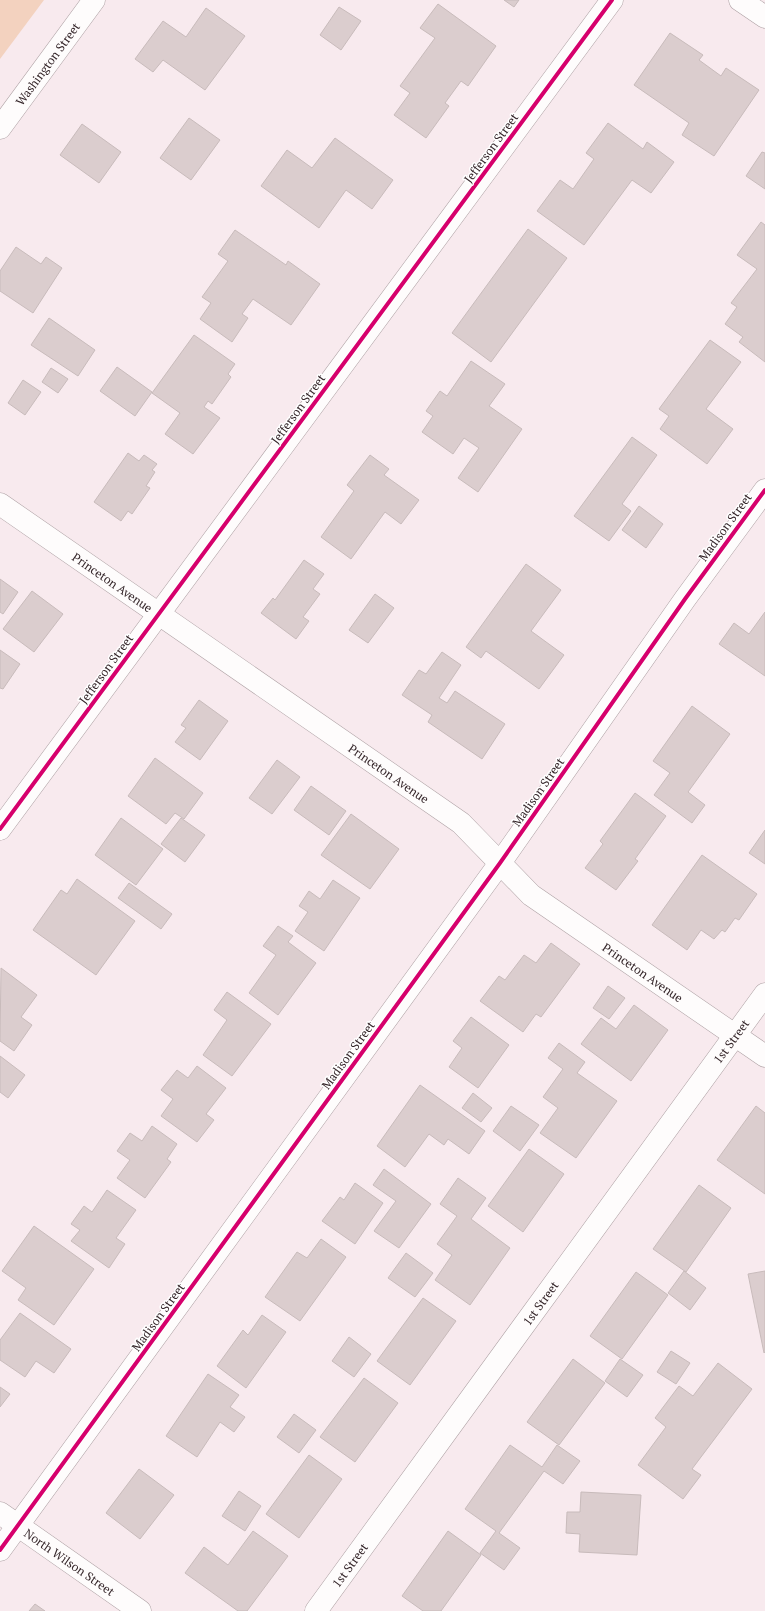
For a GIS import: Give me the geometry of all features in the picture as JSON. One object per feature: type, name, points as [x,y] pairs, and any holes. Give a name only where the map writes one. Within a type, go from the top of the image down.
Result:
[{"type":"street","name":"Washington Street","points":[[0,128],[94,0]]},
{"type":"street","name":"Jefferson Street","points":[[0,829],[612,0]]},
{"type":"street","points":[[740,0],[765,17]]},
{"type":"street","name":"Madison Street","points":[[0,1550],[500,863],[685,599],[765,490]]},
{"type":"street","name":"Princeton Avenue","points":[[0,504],[461,823],[531,895],[765,1056]]},
{"type":"street","name":"1st Street","points":[[316,1611],[765,994]]},
{"type":"street","name":"North Wilson Street","points":[[0,1513],[140,1611]]},
{"type":"shaded area","points":[[0,0],[44,0],[0,59]]},
{"type":"building","points":[[504,0],[519,0],[514,7]]},
{"type":"building","points":[[438,4],[496,46],[468,86],[461,81],[445,103],[449,106],[426,138],[394,115],[410,93],[400,86],[435,38],[420,28]]},
{"type":"building","points":[[339,7],[361,21],[341,50],[320,35]]},
{"type":"building","points":[[206,8],[245,36],[205,90],[163,60],[153,72],[135,59],[163,21],[186,37]]},
{"type":"building","points":[[670,33],[703,55],[699,60],[721,76],[726,68],[759,90],[714,156],[682,135],[689,123],[634,85]]},
{"type":"building","points":[[189,118],[220,140],[191,180],[160,158]]},
{"type":"building","points":[[608,123],[643,149],[647,142],[674,162],[651,193],[632,180],[584,245],[537,211],[560,180],[573,189],[594,159],[586,153]]},
{"type":"building","points":[[82,124],[121,152],[99,183],[60,155]]},
{"type":"building","points":[[335,138],[393,180],[372,209],[346,190],[319,228],[261,186],[287,150],[312,168]]},
{"type":"building","points":[[762,152],[765,153],[765,189],[746,176]]},
{"type":"building","points":[[761,222],[765,225],[765,362],[739,342],[743,337],[725,324],[737,307],[731,303],[757,269],[737,255]]},
{"type":"building","points":[[528,229],[567,258],[491,362],[452,333]]},
{"type":"building","points":[[235,230],[286,265],[288,261],[320,284],[291,325],[253,299],[242,314],[248,318],[232,342],[200,319],[211,303],[202,297],[228,261],[218,254]]},
{"type":"building","points":[[16,247],[41,264],[46,257],[62,268],[33,313],[0,291],[0,271]]},
{"type":"building","points":[[49,318],[95,350],[78,376],[31,345]]},
{"type":"building","points":[[194,335],[235,364],[228,374],[231,377],[212,404],[208,401],[204,407],[220,418],[193,454],[165,434],[180,413],[152,393]]},
{"type":"building","points":[[710,340],[741,362],[706,409],[733,429],[707,464],[660,429],[669,416],[659,409]]},
{"type":"building","points":[[471,361],[505,384],[489,406],[522,429],[478,492],[458,478],[479,448],[464,438],[453,454],[422,432],[433,416],[426,411],[440,391],[447,396]]},
{"type":"building","points":[[117,367],[152,392],[135,416],[100,391]]},
{"type":"building","points":[[51,368],[68,379],[58,393],[42,382]]},
{"type":"building","points":[[23,380],[41,392],[25,415],[8,403]]},
{"type":"building","points":[[632,437],[657,455],[622,504],[631,511],[609,541],[574,516]]},
{"type":"building","points":[[128,453],[139,461],[144,455],[157,464],[152,470],[155,472],[146,486],[150,488],[132,514],[128,511],[121,521],[94,502]]},
{"type":"building","points":[[370,455],[389,469],[384,475],[419,500],[401,524],[385,512],[351,559],[321,537],[354,491],[347,485]]},
{"type":"building","points":[[639,506],[663,524],[646,548],[622,530]]},
{"type":"building","points":[[304,560],[324,574],[313,589],[320,594],[303,617],[309,621],[296,639],[261,613],[273,598],[275,600]]},
{"type":"building","points":[[526,564],[561,590],[531,631],[564,655],[539,689],[486,651],[481,658],[466,647]]},
{"type":"building","points":[[0,579],[18,592],[3,614],[0,612]]},
{"type":"building","points":[[32,591],[63,614],[34,652],[3,629]]},
{"type":"building","points":[[375,594],[394,608],[368,643],[349,630]]},
{"type":"building","points":[[765,612],[765,676],[719,644],[734,623],[749,634]]},
{"type":"building","points":[[0,650],[20,664],[3,689],[0,688]]},
{"type":"building","points":[[442,652],[461,665],[439,698],[447,703],[455,691],[505,724],[482,759],[428,722],[432,715],[402,695],[419,670],[426,674]]},
{"type":"building","points":[[199,700],[228,721],[200,760],[175,742],[186,728],[181,725]]},
{"type":"building","points":[[692,706],[730,734],[688,792],[705,805],[692,823],[654,795],[670,773],[653,761]]},
{"type":"building","points":[[155,758],[203,793],[184,819],[175,813],[166,824],[128,796]]},
{"type":"building","points":[[277,760],[300,777],[272,814],[249,798]]},
{"type":"building","points":[[311,786],[346,811],[329,835],[294,810]]},
{"type":"building","points":[[635,793],[666,816],[635,859],[638,861],[616,890],[585,868],[603,844],[600,841]]},
{"type":"building","points":[[351,814],[399,849],[370,889],[321,855]]},
{"type":"building","points":[[121,818],[163,849],[136,885],[95,855]]},
{"type":"building","points":[[181,818],[205,835],[185,862],[161,844]]},
{"type":"building","points":[[765,830],[765,864],[749,853]]},
{"type":"building","points":[[702,855],[757,894],[739,920],[735,918],[725,932],[722,930],[714,939],[701,930],[687,950],[652,925]]},
{"type":"building","points":[[77,879],[135,921],[96,975],[33,930],[61,890],[67,894]]},
{"type":"building","points":[[333,880],[360,898],[324,951],[295,931],[308,912],[299,906],[309,891],[320,899]]},
{"type":"building","points":[[129,883],[172,914],[161,929],[118,898]]},
{"type":"building","points":[[278,926],[293,936],[288,942],[316,963],[278,1015],[249,993],[276,955],[263,946]]},
{"type":"building","points":[[551,943],[580,964],[541,1017],[536,1014],[523,1032],[480,1001],[499,976],[505,980],[524,955],[536,963]]},
{"type":"building","points":[[1,968],[37,995],[21,1017],[32,1025],[14,1051],[0,1041]]},
{"type":"building","points":[[608,986],[625,998],[609,1019],[593,1008]]},
{"type":"building","points":[[227,992],[271,1024],[232,1076],[203,1055],[227,1020],[214,1010]]},
{"type":"building","points":[[634,1005],[668,1030],[631,1081],[581,1044],[601,1018],[616,1029]]},
{"type":"building","points":[[471,1017],[509,1045],[478,1088],[449,1067],[462,1048],[453,1041]]},
{"type":"building","points":[[559,1043],[585,1062],[577,1073],[617,1101],[576,1158],[540,1133],[558,1108],[543,1097],[563,1069],[548,1058]]},
{"type":"building","points":[[0,1056],[25,1075],[8,1098],[0,1092]]},
{"type":"building","points":[[197,1066],[226,1088],[206,1114],[214,1120],[197,1142],[161,1116],[173,1099],[161,1090],[177,1070],[188,1078]]},
{"type":"building","points":[[420,1085],[485,1131],[469,1154],[448,1139],[444,1145],[429,1134],[405,1167],[377,1146]]},
{"type":"building","points":[[473,1093],[492,1108],[481,1122],[462,1108]]},
{"type":"building","points":[[511,1106],[539,1125],[520,1151],[493,1131]]},
{"type":"building","points":[[756,1106],[765,1113],[765,1194],[717,1160]]},
{"type":"building","points":[[152,1126],[177,1144],[167,1159],[171,1162],[145,1198],[117,1178],[130,1160],[117,1151],[130,1133],[142,1141]]},
{"type":"building","points":[[529,1149],[564,1174],[523,1232],[488,1206]]},
{"type":"building","points":[[384,1169],[431,1204],[399,1248],[374,1231],[396,1201],[373,1185]]},
{"type":"building","points":[[458,1178],[486,1198],[471,1219],[510,1248],[470,1305],[435,1280],[452,1255],[437,1244],[457,1216],[440,1204]]},
{"type":"building","points":[[355,1183],[383,1203],[355,1244],[322,1221],[340,1197],[344,1200]]},
{"type":"building","points":[[699,1185],[731,1208],[686,1272],[653,1249]]},
{"type":"building","points":[[107,1190],[136,1210],[116,1238],[125,1244],[109,1268],[71,1241],[80,1230],[71,1224],[84,1206],[92,1212]]},
{"type":"building","points":[[34,1226],[94,1269],[54,1325],[18,1300],[26,1288],[2,1271]]},
{"type":"building","points":[[321,1239],[346,1257],[300,1321],[265,1297],[297,1252],[307,1258]]},
{"type":"building","points":[[406,1253],[433,1273],[415,1297],[388,1278]]},
{"type":"building","points":[[684,1271],[706,1288],[690,1310],[668,1293]]},
{"type":"building","points":[[765,1271],[765,1352],[764,1353],[748,1274]]},
{"type":"building","points":[[636,1272],[668,1295],[622,1359],[590,1336]]},
{"type":"building","points":[[423,1298],[456,1321],[410,1385],[377,1361]]},
{"type":"building","points":[[20,1313],[71,1349],[54,1373],[36,1361],[25,1377],[0,1360],[0,1340]]},
{"type":"building","points":[[262,1315],[286,1332],[246,1388],[217,1366],[243,1330],[248,1335]]},
{"type":"building","points":[[349,1337],[371,1354],[354,1377],[332,1361]]},
{"type":"building","points":[[671,1351],[690,1363],[676,1384],[657,1372]]},
{"type":"building","points":[[573,1359],[605,1383],[559,1445],[527,1422]]},
{"type":"building","points":[[620,1359],[643,1375],[627,1397],[605,1381]]},
{"type":"building","points":[[718,1363],[752,1389],[692,1469],[701,1475],[683,1499],[638,1465],[666,1427],[655,1418],[679,1386],[693,1396]]},
{"type":"building","points":[[208,1374],[239,1395],[230,1407],[245,1417],[234,1432],[220,1422],[197,1457],[166,1436]]},
{"type":"building","points":[[364,1378],[398,1403],[355,1462],[320,1437]]},
{"type":"building","points":[[0,1387],[10,1394],[0,1407]]},
{"type":"building","points":[[294,1414],[316,1430],[299,1453],[277,1437]]},
{"type":"building","points":[[510,1445],[542,1467],[557,1445],[580,1461],[563,1484],[544,1471],[499,1533],[520,1548],[504,1570],[480,1553],[496,1531],[465,1509]]},
{"type":"building","points":[[309,1455],[342,1479],[299,1538],[266,1514]]},
{"type":"building","points":[[139,1469],[174,1495],[140,1539],[106,1513]]},
{"type":"building","points":[[239,1491],[261,1506],[245,1531],[222,1516]]},
{"type":"building","points":[[581,1492],[641,1495],[637,1555],[579,1552],[580,1534],[566,1533],[567,1512],[580,1512]]},
{"type":"building","points":[[253,1531],[288,1556],[247,1611],[238,1611],[185,1573],[204,1547],[228,1565]]},
{"type":"building","points":[[448,1531],[481,1555],[441,1611],[423,1611],[402,1596]]},
{"type":"building","points":[[35,1604],[45,1611],[29,1611]]},
{"type":"cycle path","points":[[0,829],[612,0]]},
{"type":"cycle path","points":[[0,1550],[500,863],[685,599],[765,490]]}]
